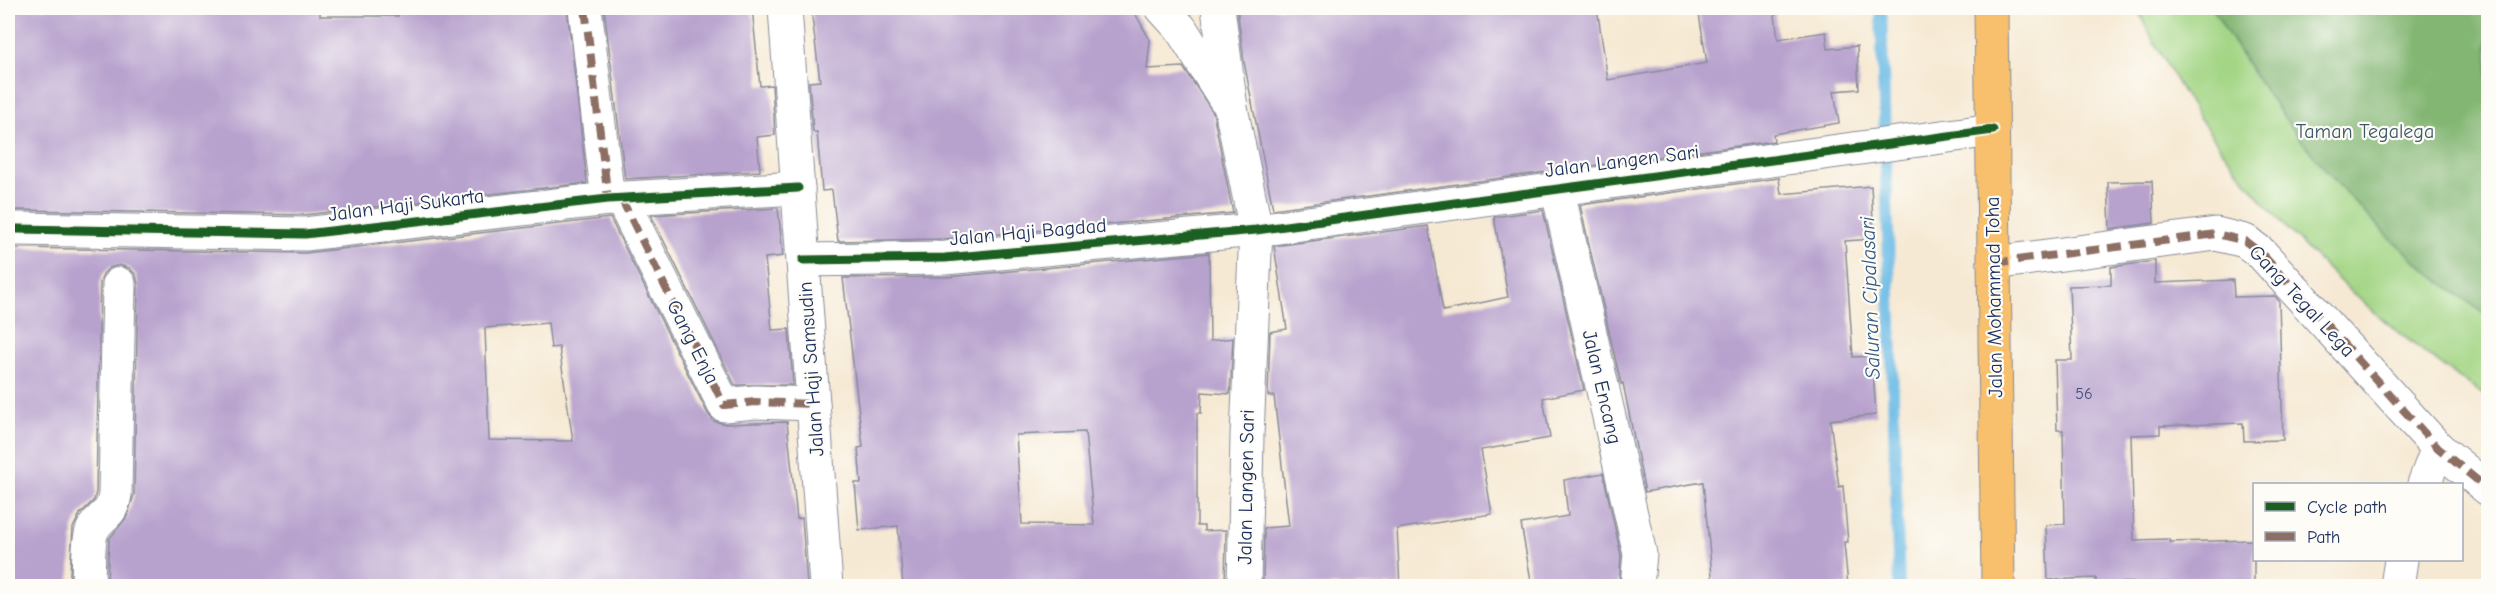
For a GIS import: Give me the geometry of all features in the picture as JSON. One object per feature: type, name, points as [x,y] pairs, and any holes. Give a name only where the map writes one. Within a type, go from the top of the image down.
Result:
[{"type":"main road","name":"Jalan Mohammad Toha","points":[[1991,8],[1998,586]]},
{"type":"street","points":[[585,8],[614,199]]},
{"type":"street","name":"Jalan Haji Samsudin","points":[[785,8],[826,586]]},
{"type":"street","points":[[1162,8],[1181,29],[1231,108]]},
{"type":"street","points":[[1218,8],[1231,108],[1256,230]]},
{"type":"street","name":"Jalan Langen Sari","points":[[1244,586],[1247,435],[1256,230],[1557,187],[1993,130]]},
{"type":"street","name":"Jalan Encang","points":[[1557,187],[1640,554],[1637,586]]},
{"type":"street","name":"Jalan Haji Sukarta","points":[[17,229],[305,234],[614,199],[798,188]]},
{"type":"street","name":"Gang Enja","points":[[614,199],[724,405],[755,402],[813,404]]},
{"type":"street","name":"Jalan Haji Bagdad","points":[[803,260],[945,258],[1256,230]]},
{"type":"street","name":"Gang Tegal Lega","points":[[1994,263],[2216,234],[2246,241],[2262,254],[2438,448],[2488,489]]},
{"type":"street","points":[[88,586],[92,531],[98,522],[107,517],[115,494],[119,284]]},
{"type":"street","points":[[2424,483],[2438,448]]},
{"type":"street","points":[[2397,586],[2401,561]]},
{"type":"green space","name":"Taman Tegalega","points":[[2137,8],[2488,8],[2488,397],[2381,318],[2332,274],[2286,226],[2242,176],[2203,123],[2168,67]]},
{"type":"green space","name":"Taman Tegalega","points":[[2213,8],[2488,8],[2488,316],[2418,263],[2354,202],[2297,135],[2271,99]]},
{"type":"building","points":[[8,8],[205,8],[205,10],[320,8],[320,16],[398,16],[398,8],[567,8],[587,183],[304,215],[17,210],[8,213]]},
{"type":"building","points":[[604,8],[752,8],[760,86],[772,85],[775,135],[757,137],[760,171],[625,179]]},
{"type":"building","points":[[811,8],[1132,8],[1150,40],[1147,69],[1183,67],[1213,112],[1233,213],[944,239],[838,241],[832,190],[822,191],[817,132],[813,132],[809,82],[820,81]]},
{"type":"building","points":[[1237,8],[1597,8],[1608,80],[1707,63],[1698,8],[1774,8],[1778,39],[1826,32],[1828,49],[1857,46],[1859,89],[1834,91],[1839,123],[1773,134],[1774,141],[1273,209],[1244,62]]},
{"type":"building","points":[[1779,178],[1781,194],[1871,186],[1874,239],[1845,241],[1853,357],[1872,356],[1876,415],[1830,420],[1839,487],[1843,486],[1848,542],[1844,542],[1848,586],[1713,586],[1703,482],[1645,492],[1623,383],[1621,384],[1580,205]]},
{"type":"building","points":[[2152,181],[2154,223],[2110,229],[2108,182]]},
{"type":"building","points":[[778,208],[783,256],[765,258],[772,330],[789,329],[793,385],[735,385],[651,215]]},
{"type":"building","points":[[1543,210],[1584,390],[1543,398],[1550,438],[1481,450],[1492,514],[1397,529],[1400,586],[1263,586],[1264,528],[1289,526],[1274,396],[1268,396],[1270,332],[1287,329],[1274,246],[1428,226],[1443,311],[1508,297],[1494,217]]},
{"type":"building","points":[[610,218],[708,414],[714,421],[725,424],[787,422],[797,519],[802,518],[807,586],[107,586],[109,539],[127,517],[134,495],[138,284],[136,275],[129,268],[119,265],[109,268],[103,274],[100,283],[96,492],[94,500],[80,514],[73,528],[69,586],[10,586],[8,245],[17,248],[305,253]],"holes":[[[548,323],[551,348],[559,347],[573,441],[489,440],[485,328]]]},
{"type":"building","points":[[1209,253],[1210,341],[1233,338],[1230,394],[1202,392],[1201,413],[1197,413],[1197,526],[1204,526],[1204,531],[1226,530],[1225,586],[903,586],[898,526],[859,530],[855,483],[861,483],[858,448],[863,447],[843,278],[947,277]],"holes":[[[1085,432],[1094,525],[1022,524],[1016,435]]]},
{"type":"building","points":[[2155,261],[2155,283],[2233,280],[2234,297],[2275,296],[2279,301],[2283,440],[2244,441],[2243,423],[2160,426],[2160,434],[2131,435],[2134,540],[2169,539],[2169,542],[2253,540],[2254,586],[2181,586],[2181,582],[2096,583],[2096,578],[2048,580],[2046,525],[2065,524],[2063,430],[2057,430],[2055,360],[2072,360],[2069,286],[2111,285],[2111,267]]},
{"type":"building","points":[[1603,473],[1621,555],[1619,586],[1532,586],[1521,524],[1568,516],[1564,480]]},
{"type":"waterway","name":"Saluran Cipalasari","points":[[1881,8],[1899,586]]},
{"type":"marked path","points":[[585,8],[608,199]]},
{"type":"marked path","points":[[621,198],[724,405],[755,402],[813,404]]},
{"type":"marked path","points":[[1994,263],[2216,234],[2245,241],[2262,254],[2438,448],[2488,489]]},
{"type":"cycle path","points":[[803,260],[945,258],[1256,230],[1993,130]]},
{"type":"cycle path","points":[[17,229],[305,234],[608,199],[798,188]]}]
